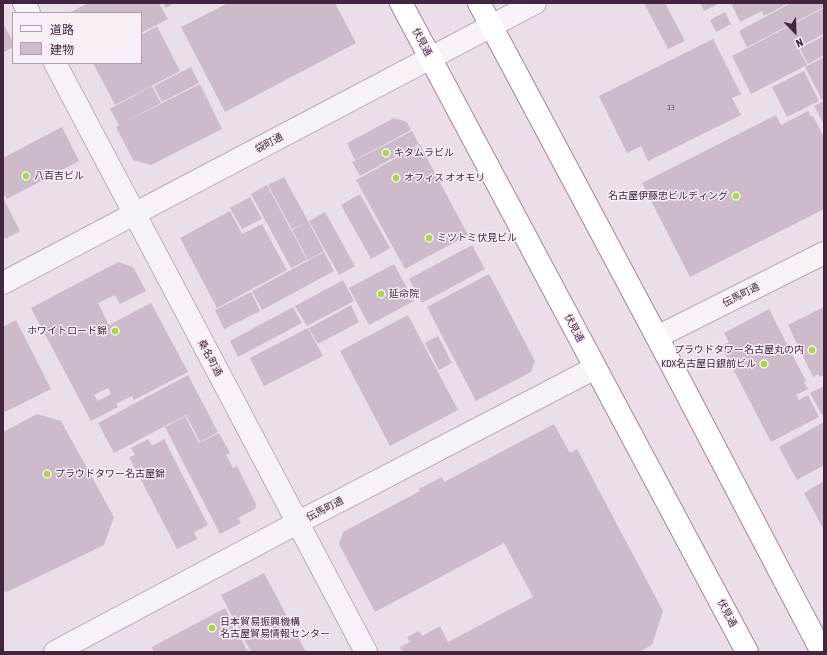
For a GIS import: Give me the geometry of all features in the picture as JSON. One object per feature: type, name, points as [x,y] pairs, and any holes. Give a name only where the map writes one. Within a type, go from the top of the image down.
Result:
[{"type":"highway","name":"伏見通","points":[[401,3],[748,652]]},
{"type":"highway","points":[[479,3],[657,337],[813,649]]},
{"type":"street","points":[[24,3],[28,12]]},
{"type":"street","name":"袋町通","points":[[3,283],[535,3]]},
{"type":"street","name":"桑名町通","points":[[56,64],[133,214],[366,652]]},
{"type":"street","name":"伝馬町通","points":[[657,337],[824,253]]},
{"type":"street","name":"伝馬町通","points":[[55,652],[297,523],[595,368]]},
{"type":"building","points":[[88,3],[159,3],[168,19],[142,32],[142,12],[71,12]]},
{"type":"building","points":[[163,3],[175,3],[166,8]]},
{"type":"building","points":[[228,3],[335,3],[356,43],[225,112],[181,27]]},
{"type":"building","points":[[644,3],[665,3],[685,41],[668,49]]},
{"type":"building","points":[[700,3],[720,3],[704,11]]},
{"type":"building","points":[[731,3],[789,3],[764,16],[762,11],[740,22]]},
{"type":"building","points":[[791,3],[824,3],[824,7],[747,47],[739,31]]},
{"type":"building","points":[[824,8],[824,34],[787,53],[798,48],[807,65],[751,94],[732,56]]},
{"type":"building","points":[[725,12],[731,24],[716,32],[710,20]]},
{"type":"building","points":[[3,23],[12,40],[12,48],[3,53]]},
{"type":"building","points":[[157,26],[180,71],[115,105],[94,64],[142,64],[142,34]]},
{"type":"building","points":[[824,36],[824,55],[808,64],[800,48]]},
{"type":"building","points":[[713,39],[741,94],[732,98],[741,115],[648,161],[641,146],[627,153],[599,96]]},
{"type":"building","points":[[824,57],[824,98],[822,100],[805,67]]},
{"type":"building","points":[[191,67],[199,83],[162,102],[154,86]]},
{"type":"building","points":[[804,71],[819,101],[787,117],[772,87]]},
{"type":"building","points":[[200,84],[222,129],[151,165],[133,160],[116,127],[119,125],[110,109],[152,86],[161,103],[121,124]]},
{"type":"building","points":[[824,101],[824,124],[814,106]]},
{"type":"building","name":"名古屋伊藤忠ビルディング","points":[[808,111],[811,117],[813,116],[824,137],[824,209],[690,277],[642,183],[776,115],[781,125]]},
{"type":"building","points":[[394,118],[407,122],[411,130],[355,160],[347,143]]},
{"type":"building","name":"八百吉ビル","points":[[62,127],[79,161],[7,199],[3,192],[3,158]]},
{"type":"building","name":"キタムラビル","points":[[412,131],[419,144],[360,176],[352,162]]},
{"type":"building","points":[[420,145],[468,235],[405,269],[356,180]]},
{"type":"building","points":[[284,177],[308,221],[292,229],[268,185]]},
{"type":"building","points":[[267,185],[307,260],[291,268],[251,194]]},
{"type":"building","points":[[360,194],[390,248],[371,259],[341,205]]},
{"type":"building","points":[[250,197],[262,219],[242,229],[230,208]]},
{"type":"building","points":[[3,198],[20,231],[5,239],[3,235]]},
{"type":"building","points":[[230,211],[242,234],[262,224],[287,270],[217,308],[180,238]]},
{"type":"building","points":[[325,212],[355,266],[339,275],[309,221]]},
{"type":"building","points":[[308,221],[324,251],[308,260],[292,230]]},
{"type":"building","points":[[472,245],[485,269],[422,303],[409,279]]},
{"type":"building","points":[[324,252],[334,271],[262,310],[252,291]]},
{"type":"building","points":[[118,262],[133,267],[146,291],[120,304],[115,295],[98,303],[109,325],[151,303],[188,372],[134,400],[132,396],[116,404],[118,407],[91,421],[31,308]],"holes":[[[108,388],[111,394],[98,401],[94,395]]]},
{"type":"building","name":"延命院","points":[[394,264],[414,301],[369,325],[349,288]]},
{"type":"building","points":[[489,274],[535,361],[531,372],[476,401],[427,307]]},
{"type":"building","points":[[343,280],[354,301],[307,326],[295,306]]},
{"type":"building","points":[[251,292],[260,311],[224,329],[215,310]]},
{"type":"building","points":[[351,305],[359,322],[318,344],[309,328]]},
{"type":"building","points":[[293,307],[302,323],[238,357],[230,341]]},
{"type":"building","name":"プラウドタワー名古屋丸の内","points":[[824,307],[824,375],[820,377],[818,374],[813,377],[788,325]]},
{"type":"building","name":"KDX名古屋日銀前ビル","points":[[769,309],[806,381],[804,382],[808,389],[796,395],[799,400],[808,395],[819,417],[771,442],[721,346],[729,342],[724,333]]},
{"type":"building","points":[[408,315],[458,410],[390,446],[340,351]]},
{"type":"building","points":[[16,320],[51,389],[3,413],[3,327]]},
{"type":"building","points":[[308,328],[323,356],[264,386],[250,358]]},
{"type":"building","points":[[438,336],[452,363],[439,370],[425,343]]},
{"type":"building","points":[[188,375],[218,432],[200,442],[186,415],[114,453],[98,423]]},
{"type":"building","points":[[824,386],[824,414],[822,415],[810,393]]},
{"type":"building","name":"プラウドタワー名古屋錦","points":[[37,414],[61,421],[114,517],[104,545],[7,592],[3,591],[3,432]]},
{"type":"building","points":[[185,416],[199,443],[219,433],[230,453],[226,455],[233,468],[237,466],[256,504],[255,509],[238,518],[241,523],[220,534],[165,427]]},
{"type":"building","points":[[824,422],[824,465],[797,480],[779,447]]},
{"type":"building","points":[[554,424],[570,453],[577,449],[663,611],[652,645],[639,652],[403,652],[400,647],[410,642],[407,637],[419,631],[422,636],[440,626],[448,642],[533,597],[504,543],[375,612],[339,544],[343,532],[420,491],[419,489],[442,477],[444,482]]},
{"type":"building","points":[[148,439],[152,446],[164,439],[208,525],[194,532],[197,539],[177,549],[129,457],[135,455],[131,448]]},
{"type":"building","points":[[824,481],[824,530],[804,493]]},
{"type":"building","points":[[264,573],[306,652],[251,652],[221,595]]},
{"type":"building","name":"日本貿易振興機構 名古屋貿易情報センター","points":[[225,608],[248,652],[154,652],[152,647]]},
{"type":"place","name":"キタムラビル","points":[[386,153]]},
{"type":"place","name":"八百吉ビル","points":[[26,176]]},
{"type":"place","name":"オフィス オオモリ","points":[[396,178]]},
{"type":"place","name":"名古屋伊藤忠ビルディング","points":[[736,196]]},
{"type":"place","name":"ミツトミ伏見ビル","points":[[429,238]]},
{"type":"place","name":"延命院","points":[[381,294]]},
{"type":"place","name":"ホワイトロード錦","points":[[115,331]]},
{"type":"place","name":"プラウドタワー名古屋丸の内","points":[[812,350]]},
{"type":"place","name":"KDX名古屋日銀前ビル","points":[[764,364]]},
{"type":"place","name":"プラウドタワー名古屋錦","points":[[47,474]]},
{"type":"place","name":"日本貿易振興機構 名古屋貿易情報センター","points":[[212,628]]}]
